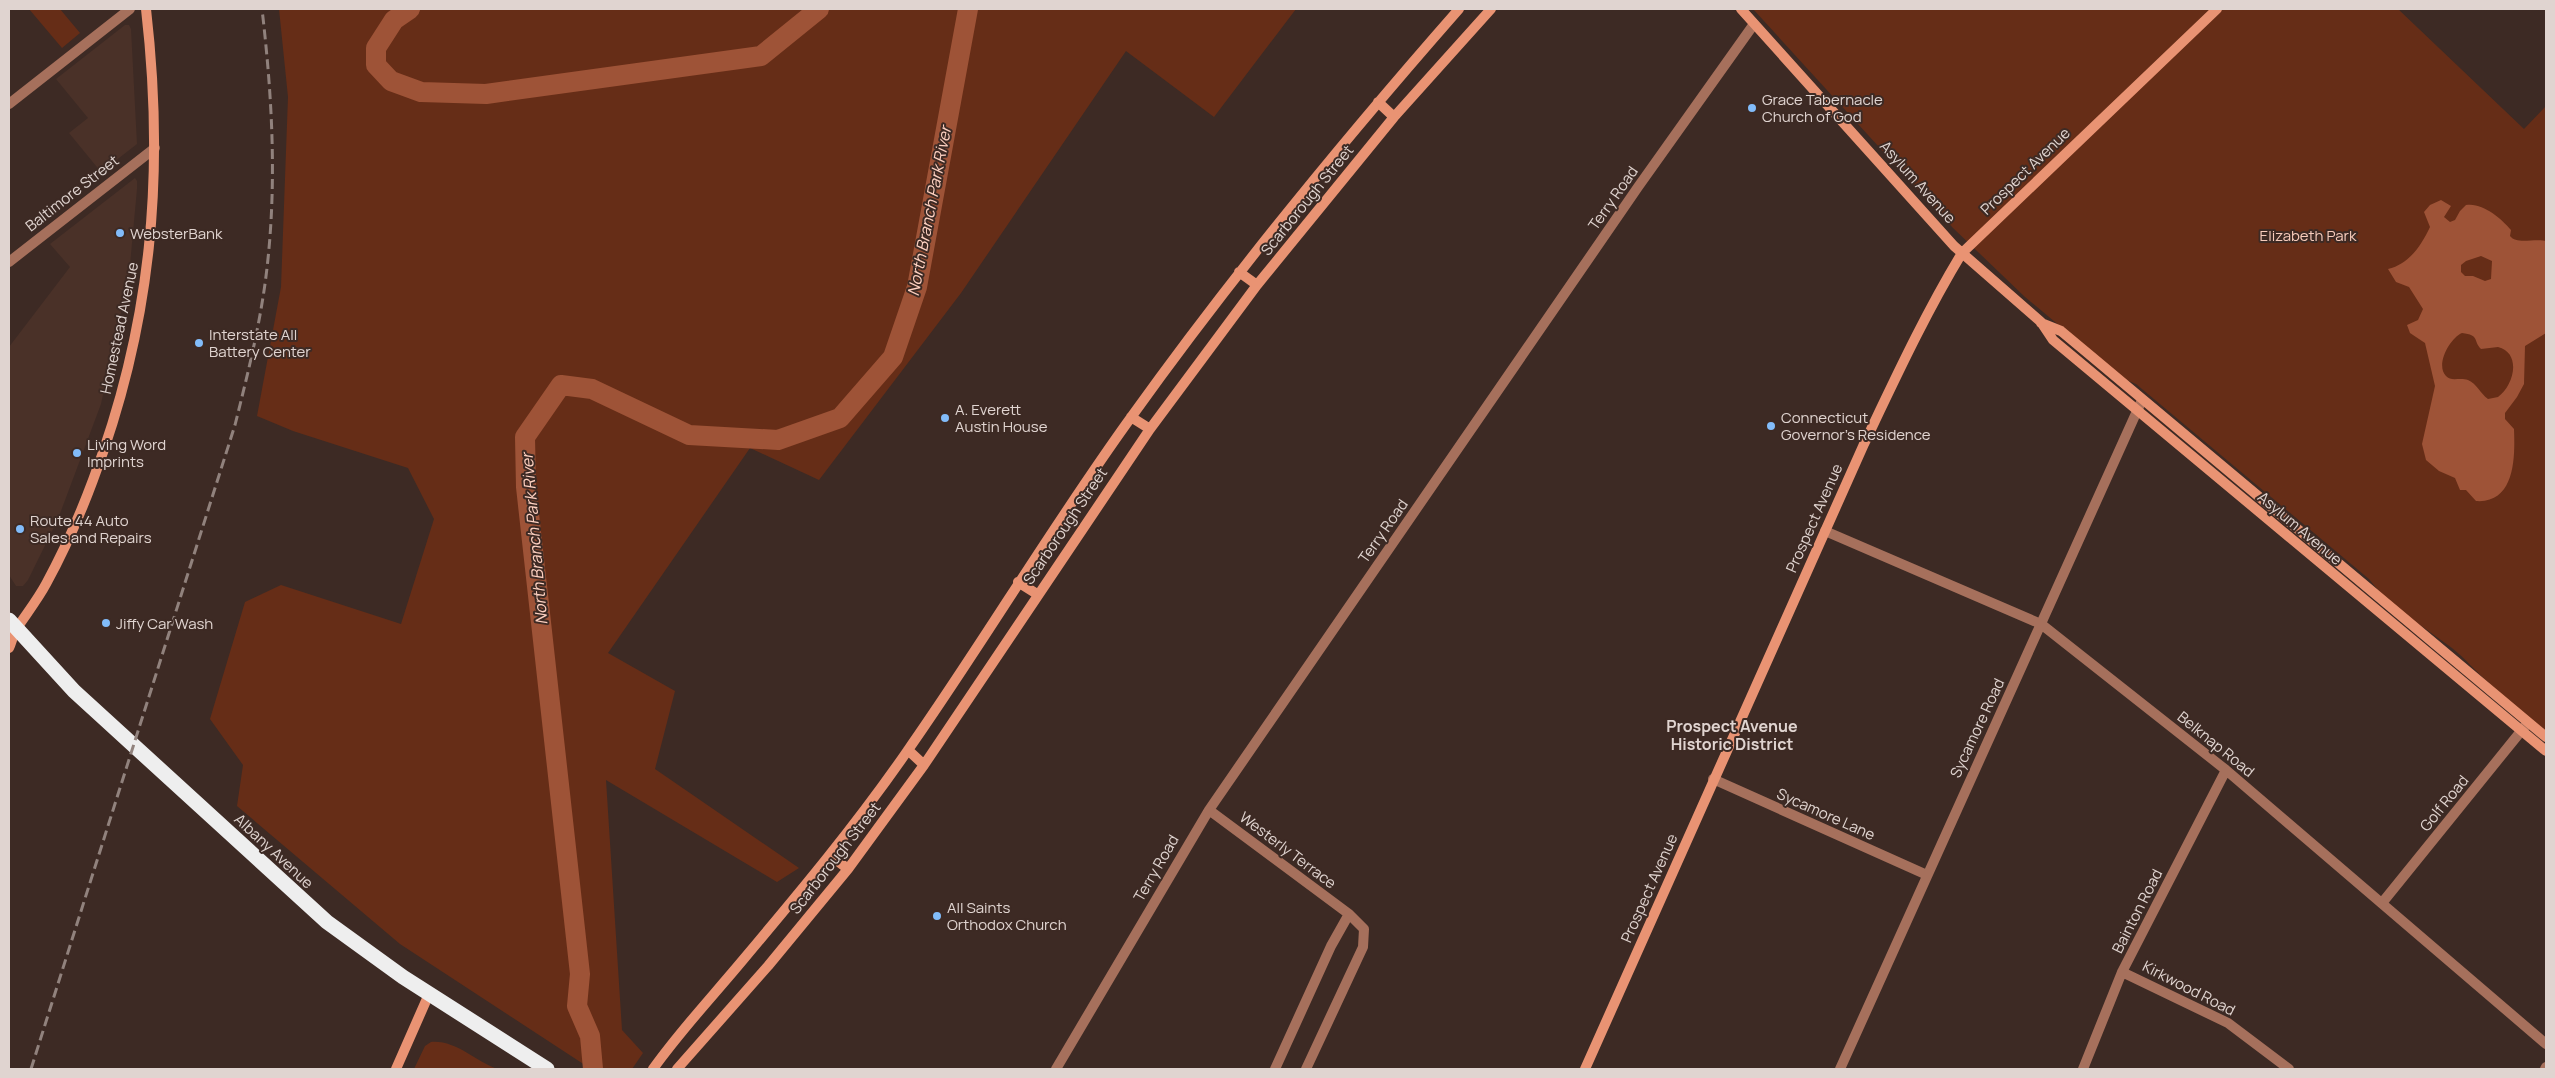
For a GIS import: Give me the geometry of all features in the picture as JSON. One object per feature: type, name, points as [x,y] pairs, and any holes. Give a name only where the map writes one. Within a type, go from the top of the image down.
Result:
[{"type":"highway","name":"Albany Avenue","points":[[11,627],[74,691],[327,922],[429,994],[547,1069]]},
{"type":"main road","name":"Homestead Avenue","points":[[9,648],[11,627],[47,583],[93,481],[128,374],[144,291],[152,231],[155,148],[154,102],[146,9]]},
{"type":"main road","name":"Scarborough Street","points":[[653,1069],[691,1020],[831,856],[908,750],[1018,582],[1131,417],[1239,272],[1378,102],[1459,9]]},
{"type":"main road","name":"Scarborough Street","points":[[677,1069],[768,966],[848,869],[924,765],[1037,594],[1150,429],[1258,285],[1394,117],[1491,9]]},
{"type":"main road","name":"Asylum Avenue","points":[[1741,9],[1962,253],[2041,322],[2053,340],[2546,751]]},
{"type":"main road","name":"Prospect Avenue","points":[[1585,1069],[1825,531],[1910,346],[1962,253],[2217,9]]},
{"type":"main road","points":[[1378,102],[1394,117]]},
{"type":"main road","points":[[1239,272],[1258,285]]},
{"type":"main road","name":"Asylum Avenue","points":[[2041,322],[2061,331],[2546,737]]},
{"type":"main road","points":[[1131,417],[1150,429]]},
{"type":"main road","points":[[1018,582],[1037,594]]},
{"type":"main road","points":[[908,750],[924,765]]},
{"type":"main road","points":[[831,856],[848,869]]},
{"type":"main road","points":[[396,1069],[429,994]]},
{"type":"street","points":[[9,104],[130,9]]},
{"type":"street","name":"Terry Road","points":[[1056,1069],[1209,810],[1633,194],[1754,24]]},
{"type":"street","name":"Baltimore Street","points":[[9,262],[155,148]]},
{"type":"street","name":"Sycamore Road","points":[[1840,1069],[2142,400]]},
{"type":"street","name":"Belknap Road","points":[[1825,531],[2041,624],[2226,770],[2546,1044]]},
{"type":"street","name":"Golf Road","points":[[2382,903],[2528,722]]},
{"type":"street","name":"Bainton Road","points":[[2083,1069],[2122,972],[2226,770]]},
{"type":"street","name":"Sycamore Lane","points":[[1714,779],[1927,875]]},
{"type":"street","name":"Westerly Terrace","points":[[1209,810],[1349,914],[1364,929],[1363,947],[1306,1069]]},
{"type":"street","points":[[1276,1069],[1331,946],[1349,914]]},
{"type":"street","name":"Kirkwood Road","points":[[2122,972],[2228,1023],[2289,1069]]},
{"type":"shaded area","points":[[125,25],[129,25],[131,29],[137,144],[101,172],[69,133],[88,118],[56,79]]},
{"type":"shaded area","points":[[135,178],[137,189],[129,276],[101,404],[58,519],[28,580],[23,586],[16,586],[9,575],[9,347],[70,267],[50,244]]},
{"type":"shaded area","points":[[2441,200],[2451,206],[2444,217],[2450,222],[2455,220],[2466,205],[2485,208],[2511,230],[2510,236],[2513,239],[2521,241],[2546,241],[2546,333],[2525,346],[2524,384],[2505,413],[2505,419],[2514,429],[2513,464],[2506,486],[2499,495],[2489,500],[2476,501],[2466,490],[2460,490],[2455,478],[2439,471],[2426,460],[2422,444],[2435,386],[2425,343],[2410,333],[2407,325],[2418,320],[2423,309],[2409,287],[2396,282],[2388,269],[2408,259],[2423,241],[2430,227],[2424,212],[2430,205]],"holes":[[[2481,256],[2492,261],[2491,279],[2485,281],[2473,276],[2465,276],[2461,272],[2461,265],[2466,261]],[[2462,333],[2474,337],[2481,349],[2498,347],[2506,350],[2510,356],[2513,363],[2511,378],[2504,392],[2498,397],[2488,399],[2468,380],[2450,379],[2443,371],[2442,365],[2445,352],[2453,340]]]},
{"type":"green space","points":[[29,9],[60,9],[80,33],[62,48]]},
{"type":"green space","points":[[279,9],[1296,9],[1214,117],[1126,51],[961,293],[819,480],[750,448],[608,653],[675,691],[655,769],[799,868],[777,882],[606,780],[622,1030],[643,1053],[632,1069],[591,1069],[400,944],[237,806],[243,765],[210,719],[245,602],[281,585],[401,624],[434,519],[408,468],[293,431],[257,416],[281,287],[288,97]]},
{"type":"green space","name":"Elizabeth Park","points":[[1753,9],[2398,9],[2524,129],[2546,106],[2546,732],[2502,695],[2457,652],[2397,608],[2369,579],[2136,384],[2122,378],[2025,297],[1953,228]]},
{"type":"green space","points":[[431,1042],[449,1044],[497,1069],[414,1069],[425,1046]]},
{"type":"waterway","name":"North Branch Park River","points":[[410,9],[394,20],[376,48],[376,65],[391,81],[421,92],[486,94],[761,56],[819,9]]},
{"type":"waterway","name":"North Branch Park River","points":[[593,1069],[590,1036],[577,1006],[580,974],[526,487],[525,437],[561,385],[592,389],[689,435],[778,440],[840,418],[893,357],[917,287],[968,9]]},
{"type":"railway","points":[[31,1069],[235,425],[254,347],[267,268],[272,203],[271,106],[262,9]]},
{"type":"place","name":"Grace Tabernacle Church of God","points":[[1752,108]]},
{"type":"place","name":"WebsterBank","points":[[120,233]]},
{"type":"place","name":"Interstate All Battery Center","points":[[199,343]]},
{"type":"place","name":"A. Everett Austin House","points":[[945,418]]},
{"type":"place","name":"Connecticut Governor's Residence","points":[[1771,426]]},
{"type":"place","name":"Living Word Imprints","points":[[77,453]]},
{"type":"place","name":"Route 44 Auto Sales and Repairs","points":[[20,529]]},
{"type":"place","name":"Jiffy Car Wash","points":[[106,623]]},
{"type":"place","name":"All Saints Orthodox Church","points":[[937,916]]},
{"type":"district","name":"Prospect Avenue Historic District","points":[[1732,735]]}]
